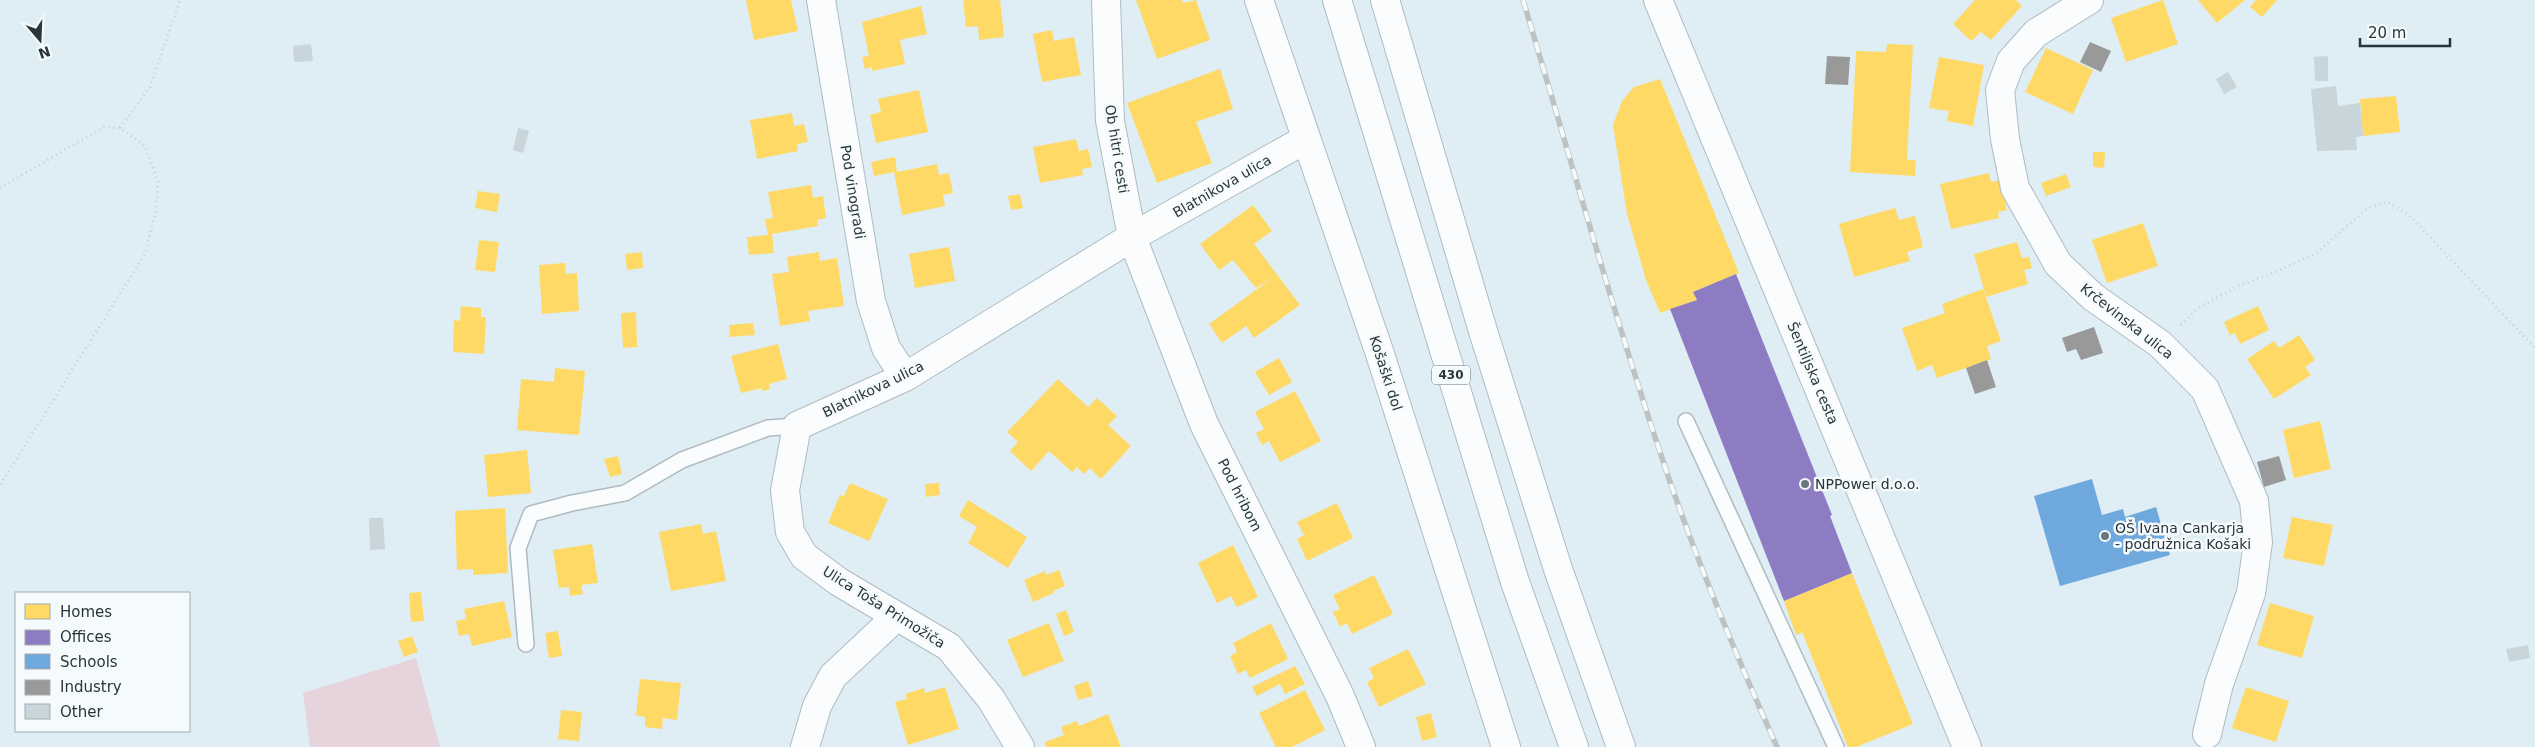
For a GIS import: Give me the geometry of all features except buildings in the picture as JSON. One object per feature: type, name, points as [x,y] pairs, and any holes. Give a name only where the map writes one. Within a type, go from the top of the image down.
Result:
[{"type":"main road","name":"Pod vinogradi","points":[[821,0],[871,301],[886,348],[905,377]]},
{"type":"main road","name":"Ob hitri cesti","points":[[1106,0],[1110,121],[1132,237]]},
{"type":"main road","name":"Košaški dol","points":[[1259,0],[1379,351],[1506,747]]},
{"type":"main road","name":"430","points":[[1336,0],[1515,582],[1574,747]]},
{"type":"main road","points":[[1385,0],[1489,350],[1558,569],[1621,747]]},
{"type":"main road","name":"Šentiljska cesta","points":[[1658,0],[1967,747]]},
{"type":"main road","name":"Krčevinska ulica","points":[[2089,0],[2036,33],[2011,61],[2000,90],[2005,139],[2015,188],[2058,264],[2093,297],[2160,344],[2206,389],[2254,501],[2258,542],[2251,593],[2219,684],[2207,734]]},
{"type":"main road","name":"Blatnikova ulica","points":[[797,426],[905,377],[1132,237],[1306,139]]},
{"type":"main road","name":"Pod hribom","points":[[1132,237],[1204,424],[1340,696],[1361,747]]},
{"type":"main road","name":"Ulica Toša Primožiča","points":[[797,426],[785,490],[790,532],[804,556],[839,582],[896,618],[949,647],[991,700],[1020,747]]},
{"type":"main road","points":[[804,747],[817,706],[833,676],[896,618]]},
{"type":"lane","points":[[1686,421],[1836,747]]},
{"type":"lane","name":"Blatnikova ulica","points":[[526,644],[518,548],[530,514],[572,503],[625,493],[682,460],[768,428],[797,426]]},
{"type":"path","points":[[120,128],[150,87],[180,0]]},
{"type":"path","points":[[0,188],[104,127],[120,128],[145,146],[158,182],[156,210],[145,254],[0,485]]},
{"type":"path","points":[[2160,344],[2198,308],[2240,285],[2276,272],[2316,253],[2368,208],[2387,202],[2408,214],[2535,348]]},
{"type":"shaded area","points":[[416,658],[440,747],[310,747],[303,693]]},
{"type":"railway","points":[[1523,0],[1610,293],[1665,467],[1690,538],[1777,747]]},
{"type":"place","name":"NPPower d.o.o.","points":[[1805,484]]},
{"type":"place","name":"OŠ Ivana Cankarja - podružnica Košaki","points":[[2105,536]]}]
